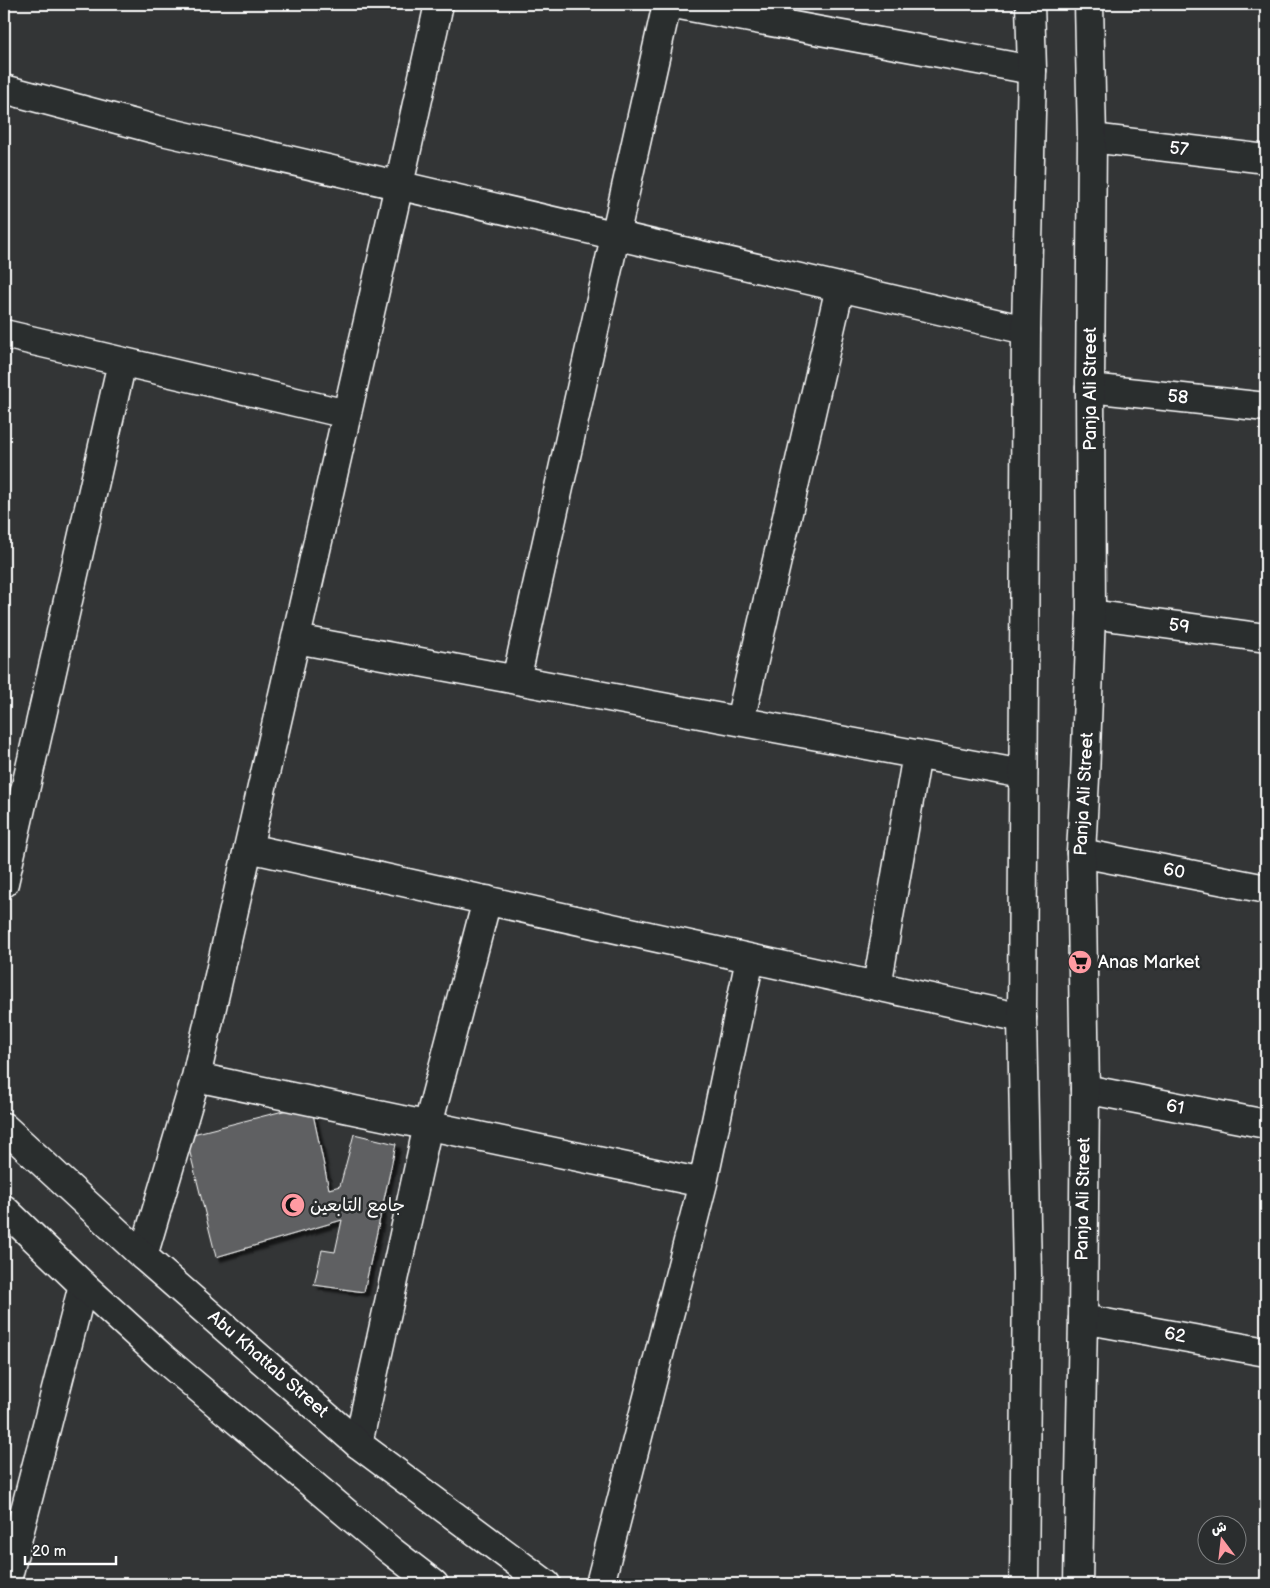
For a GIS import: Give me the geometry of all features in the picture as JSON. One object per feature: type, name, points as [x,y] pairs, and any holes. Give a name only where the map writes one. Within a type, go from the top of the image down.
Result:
[{"type":"street","points":[[143,1256],[196,1077],[439,4]]},
{"type":"street","points":[[516,680],[666,4]]},
{"type":"street","points":[[674,4],[1032,70]]},
{"type":"street","points":[[1024,1584],[1027,1275],[1022,1018],[1026,330],[1032,70],[1030,4]]},
{"type":"street","name":"Panja Ali Street","points":[[1078,1584],[1085,1089],[1081,853],[1086,778],[1091,614],[1092,138],[1089,4]]},
{"type":"street","points":[[4,89],[158,130],[1026,330]]},
{"type":"street","name":"57","points":[[1092,138],[1266,159]]},
{"type":"street","points":[[740,721],[840,287]]},
{"type":"street","points":[[4,334],[347,414]]},
{"type":"street","points":[[4,883],[122,362]]},
{"type":"street","name":"58","points":[[1090,388],[1266,407]]},
{"type":"street","name":"59","points":[[1091,614],[1266,638]]},
{"type":"street","points":[[296,639],[1023,774]]},
{"type":"street","points":[[877,986],[917,754]]},
{"type":"street","points":[[248,848],[1022,1018]]},
{"type":"street","name":"60","points":[[1081,853],[1266,889]]},
{"type":"street","points":[[358,1444],[428,1125],[487,900]]},
{"type":"street","points":[[600,1584],[703,1183],[750,959]]},
{"type":"street","points":[[196,1077],[703,1183]]},
{"type":"street","name":"61","points":[[1085,1089],[1266,1124]]},
{"type":"street","name":"Abu Khattab Street","points":[[4,1127],[143,1256],[358,1444],[546,1584]]},
{"type":"street","points":[[4,1209],[163,1358],[390,1550],[434,1584]]},
{"type":"street","points":[[6,1584],[83,1285]]},
{"type":"street","name":"62","points":[[1083,1319],[1266,1352]]},
{"type":"street","points":[[1007,1584],[1024,1549]]},
{"type":"building","name":"جامع التابعين","points":[[295,1108],[313,1114],[329,1189],[340,1186],[354,1134],[396,1144],[364,1292],[314,1285],[322,1250],[335,1252],[342,1220],[216,1257],[188,1145],[193,1134]]},
{"type":"place","name":"Anas Market","points":[[1080,962]]},
{"type":"place","name":"جامع التابعين","points":[[293,1205]]}]
